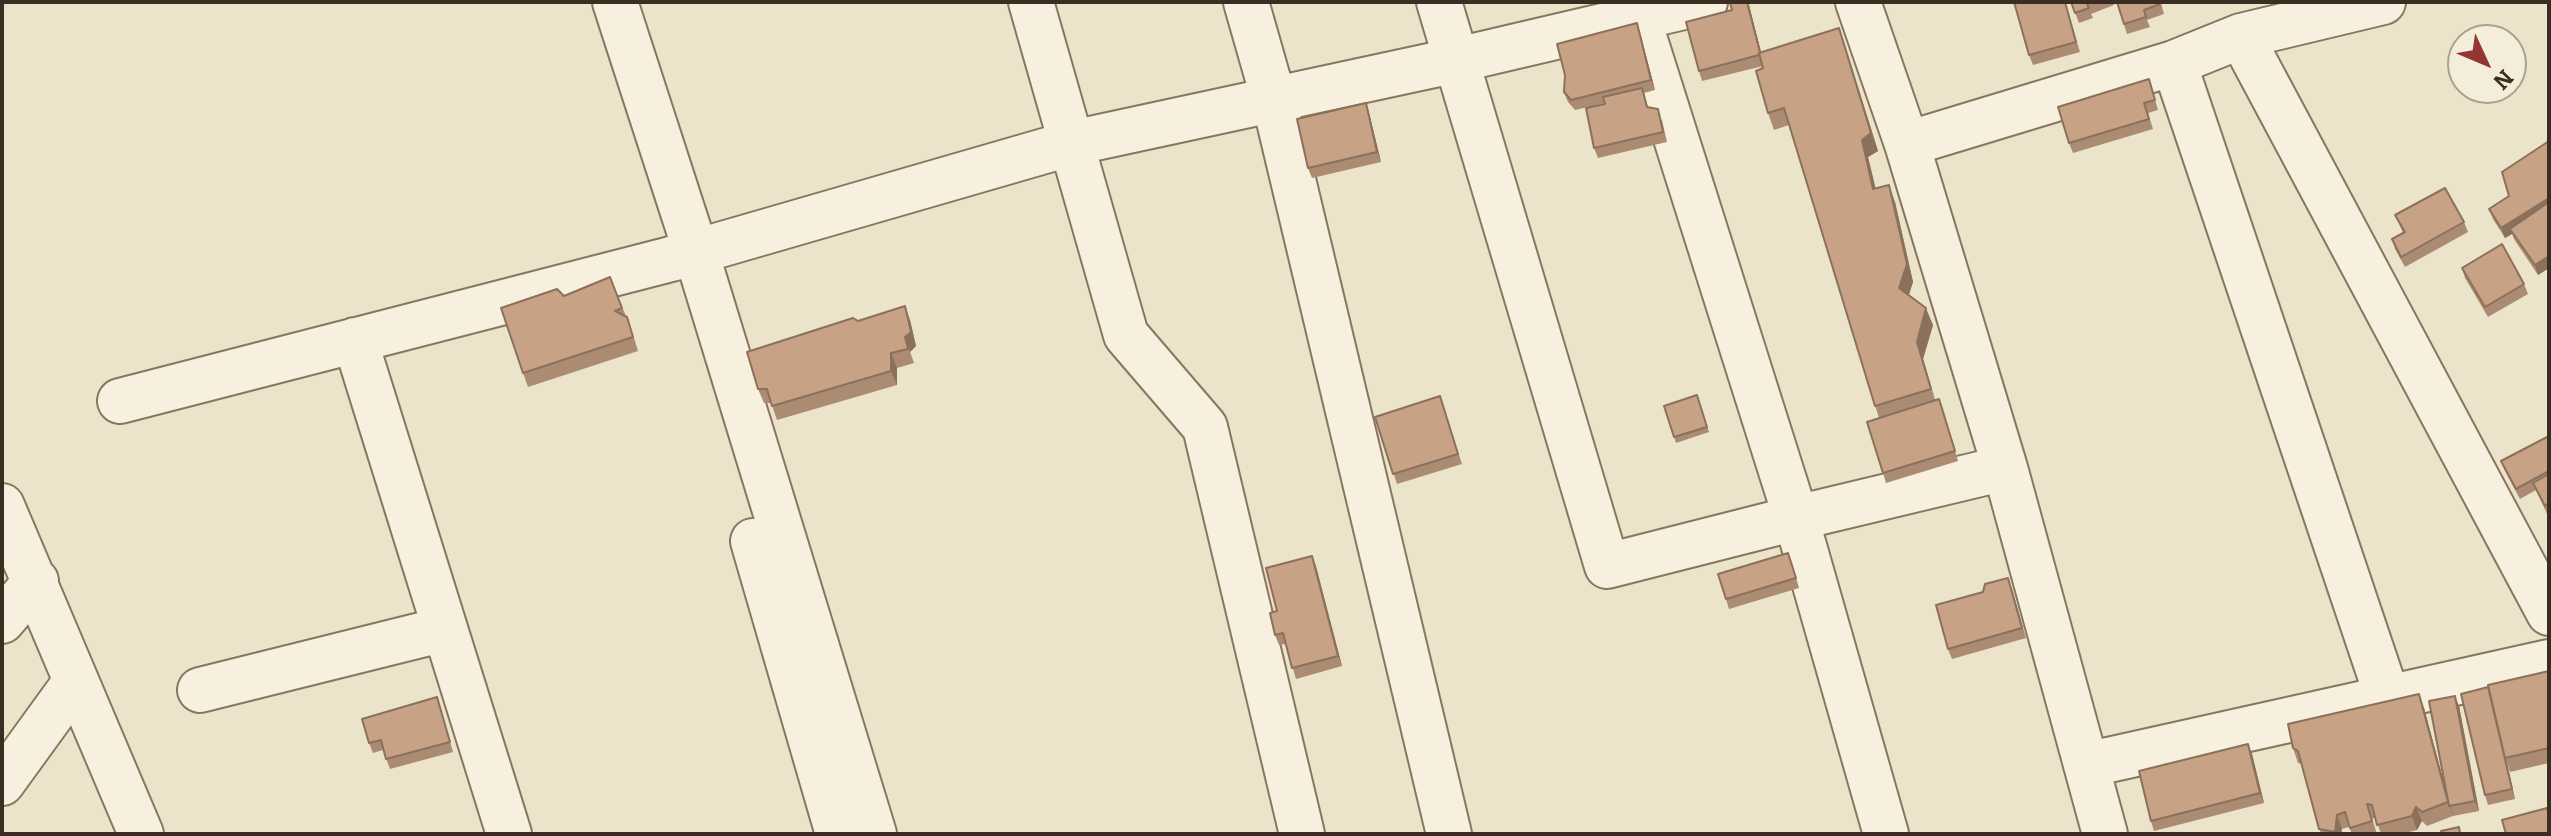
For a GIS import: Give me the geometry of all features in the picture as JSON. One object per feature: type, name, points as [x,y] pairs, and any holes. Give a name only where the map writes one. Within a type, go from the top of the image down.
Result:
[{"type":"street","points":[[585,2],[684,255],[874,834]]},
{"type":"street","points":[[615,2],[838,834]]},
{"type":"street","points":[[1031,2],[1126,335],[1205,427],[1302,834]]},
{"type":"street","points":[[1246,2],[1274,100],[1449,834]]},
{"type":"street","points":[[1439,2],[1607,566],[2005,468]]},
{"type":"street","points":[[120,401],[684,255],[1072,143],[1457,60],[1636,9],[1705,2]]},
{"type":"street","points":[[1858,2],[1907,144],[2005,468],[2105,834]]},
{"type":"street","points":[[1907,144],[2174,63],[2241,36],[2383,2]]},
{"type":"street","points":[[1636,9],[1796,518],[1886,834]]},
{"type":"street","points":[[2241,36],[2549,613]]},
{"type":"street","points":[[2174,63],[2388,699]]},
{"type":"street","points":[[355,340],[509,834]]},
{"type":"street","points":[[2,506],[141,834]]},
{"type":"street","points":[[2,621],[36,581]]},
{"type":"street","points":[[200,690],[445,629]]},
{"type":"street","points":[[2086,765],[2549,662]]},
{"type":"street","points":[[2,783],[76,681]]},
{"type":"building","points":[[1730,2],[1747,2],[1759,55],[1699,71],[1686,22],[1732,10]]},
{"type":"building","points":[[2014,2],[2065,2],[2076,42],[2029,55]]},
{"type":"building","points":[[2071,2],[2091,2],[2087,4],[2089,8],[2075,13]]},
{"type":"building","points":[[2117,2],[2160,4],[2144,10],[2146,17],[2124,24]]},
{"type":"building","points":[[1637,23],[1651,80],[1571,100],[1564,92],[1565,75],[1557,44]]},
{"type":"building","points":[[1839,28],[1871,133],[1862,140],[1873,189],[1889,185],[1907,264],[1899,288],[1926,308],[1917,342],[1931,389],[1875,406],[1784,108],[1768,113],[1756,71],[1763,68],[1759,53]]},
{"type":"building","points":[[2149,79],[2155,100],[2144,103],[2149,119],[2069,143],[2058,107]]},
{"type":"building","points":[[1642,88],[1647,107],[1658,109],[1663,132],[1594,148],[1586,108],[1605,104],[1603,97]]},
{"type":"building","points":[[1366,103],[1377,152],[1308,168],[1297,119]]},
{"type":"building","points":[[2549,141],[2549,198],[2501,228],[2489,209],[2509,196],[2502,172]]},
{"type":"building","points":[[2445,188],[2464,222],[2401,257],[2392,239],[2405,232],[2395,215]]},
{"type":"building","points":[[2549,202],[2549,256],[2535,265],[2510,229]]},
{"type":"building","points":[[2502,244],[2524,284],[2485,307],[2462,268]]},
{"type":"building","points":[[610,277],[622,308],[615,311],[627,317],[633,337],[523,373],[501,308],[557,289],[564,296]]},
{"type":"building","points":[[905,306],[911,332],[905,337],[908,349],[891,353],[891,371],[772,406],[767,389],[758,389],[747,352],[853,318],[858,321]]},
{"type":"building","points":[[1697,395],[1707,427],[1674,437],[1664,406]]},
{"type":"building","points":[[1440,396],[1458,454],[1393,474],[1375,417]]},
{"type":"building","points":[[1939,399],[1955,451],[1883,473],[1867,422]]},
{"type":"building","points":[[2549,436],[2549,471],[2516,489],[2501,461]]},
{"type":"building","points":[[2549,474],[2549,503],[2545,506],[2533,483]]},
{"type":"building","points":[[1788,553],[1796,578],[1726,599],[1718,574]]},
{"type":"building","points":[[1312,556],[1338,656],[1292,668],[1283,633],[1275,635],[1270,613],[1277,611],[1266,568]]},
{"type":"building","points":[[2008,578],[2022,628],[1948,649],[1936,605],[1983,592],[1985,584]]},
{"type":"building","points":[[2549,671],[2549,748],[2505,758],[2488,685]]},
{"type":"building","points":[[2488,687],[2512,789],[2485,795],[2461,694]]},
{"type":"building","points":[[2419,694],[2448,802],[2422,812],[2416,807],[2412,816],[2377,825],[2372,805],[2367,804],[2372,821],[2350,828],[2345,812],[2337,815],[2335,832],[2319,829],[2288,724]]},
{"type":"building","points":[[2455,696],[2475,801],[2449,806],[2429,701]]},
{"type":"building","points":[[437,697],[450,742],[386,759],[381,740],[369,743],[362,719]]},
{"type":"building","points":[[2248,744],[2260,793],[2151,821],[2139,771]]},
{"type":"building","points":[[2547,808],[2549,834],[2506,834],[2502,820]]},
{"type":"building","points":[[2459,827],[2460,834],[2442,834],[2441,831]]}]
